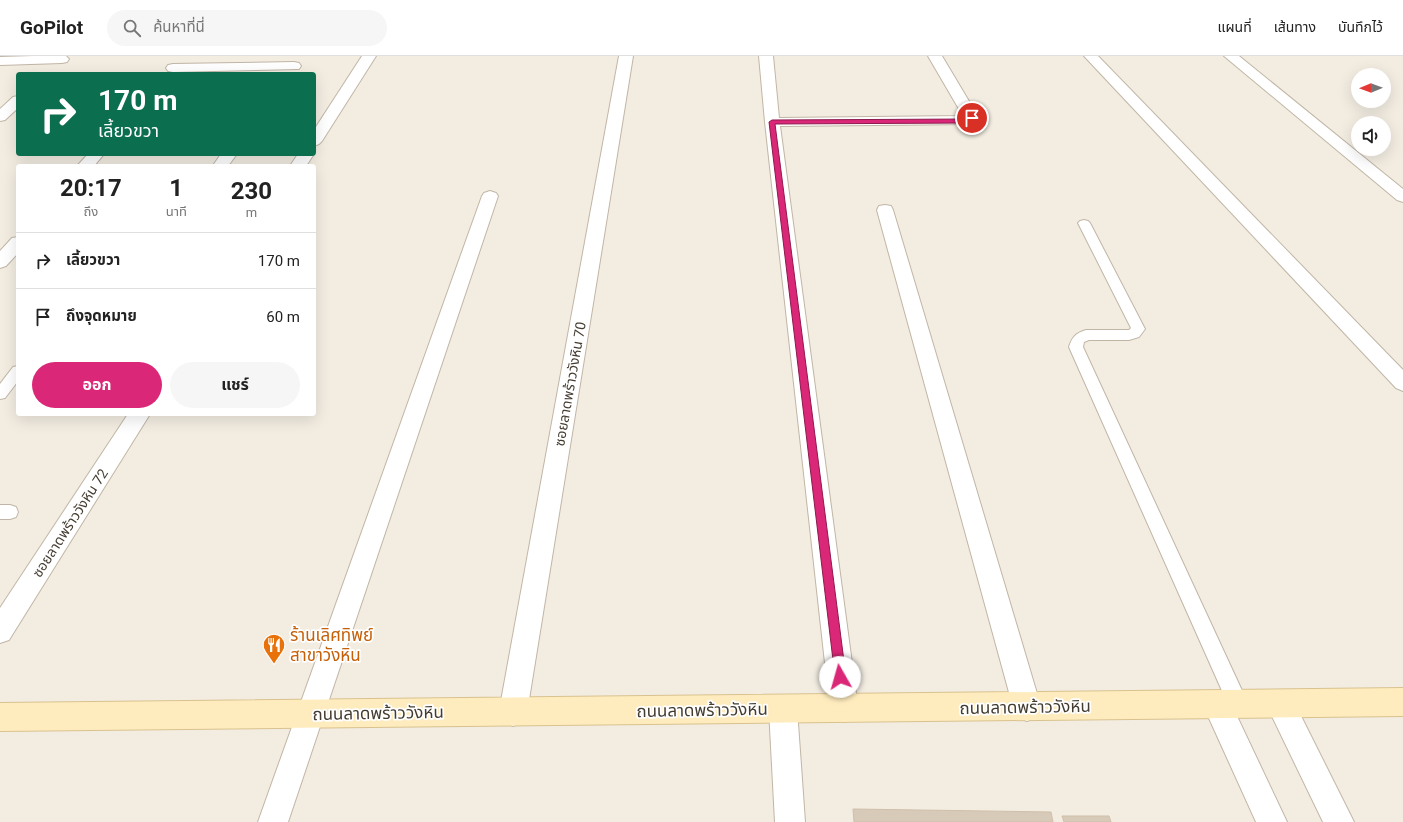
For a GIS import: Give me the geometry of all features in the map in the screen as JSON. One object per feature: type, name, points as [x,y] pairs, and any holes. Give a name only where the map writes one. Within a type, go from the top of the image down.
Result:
[{"type":"main road","name":"ถนนลาดพร้าววังหิน","points":[[0,717],[1403,702]]},
{"type":"street","points":[[170,71],[183,56]]},
{"type":"street","points":[[316,138],[369,56]]},
{"type":"street","name":"ซอยลาดพร้าววังหิน 70","points":[[513,712],[626,56]]},
{"type":"street","points":[[766,56],[772,122],[844,708]]},
{"type":"street","points":[[772,122],[971,120],[972,118],[935,56]]},
{"type":"street","points":[[1091,56],[1403,383]]},
{"type":"street","points":[[1231,56],[1403,197]]},
{"type":"street","points":[[0,61],[64,58]]},
{"type":"street","points":[[48,72],[64,58]]},
{"type":"street","points":[[170,71],[295,65]]},
{"type":"street","points":[[0,117],[16,102]]},
{"type":"street","points":[[88,164],[94,156]]},
{"type":"street","points":[[273,822],[490,196]]},
{"type":"street","points":[[885,210],[1027,706]]},
{"type":"street","points":[[0,262],[16,244]]},
{"type":"street","name":"ซอยลาดพร้าววังหิน 72","points":[[0,631],[138,416]]},
{"type":"street","points":[[1228,704],[1272,822]]},
{"type":"street","points":[[1280,704],[1339,822]]},
{"type":"street","points":[[783,709],[790,822]]},
{"type":"lane","points":[[1084,223],[1138,329],[1134,334],[1129,335],[1086,336],[1078,340],[1076,347],[1228,704]]},
{"type":"lane","points":[[0,394],[16,374]]},
{"type":"building","points":[[853,809],[1051,812],[1053,822],[854,822]]},
{"type":"building","points":[[1062,816],[1109,816],[1111,822],[1064,822]]},
{"type":"place","name":"ร้านเลิศทิพย์ สาขาวังหิน","points":[[274,664]]},
{"type":"route","points":[[840,677],[772,122],[968,121],[972,118]]}]
